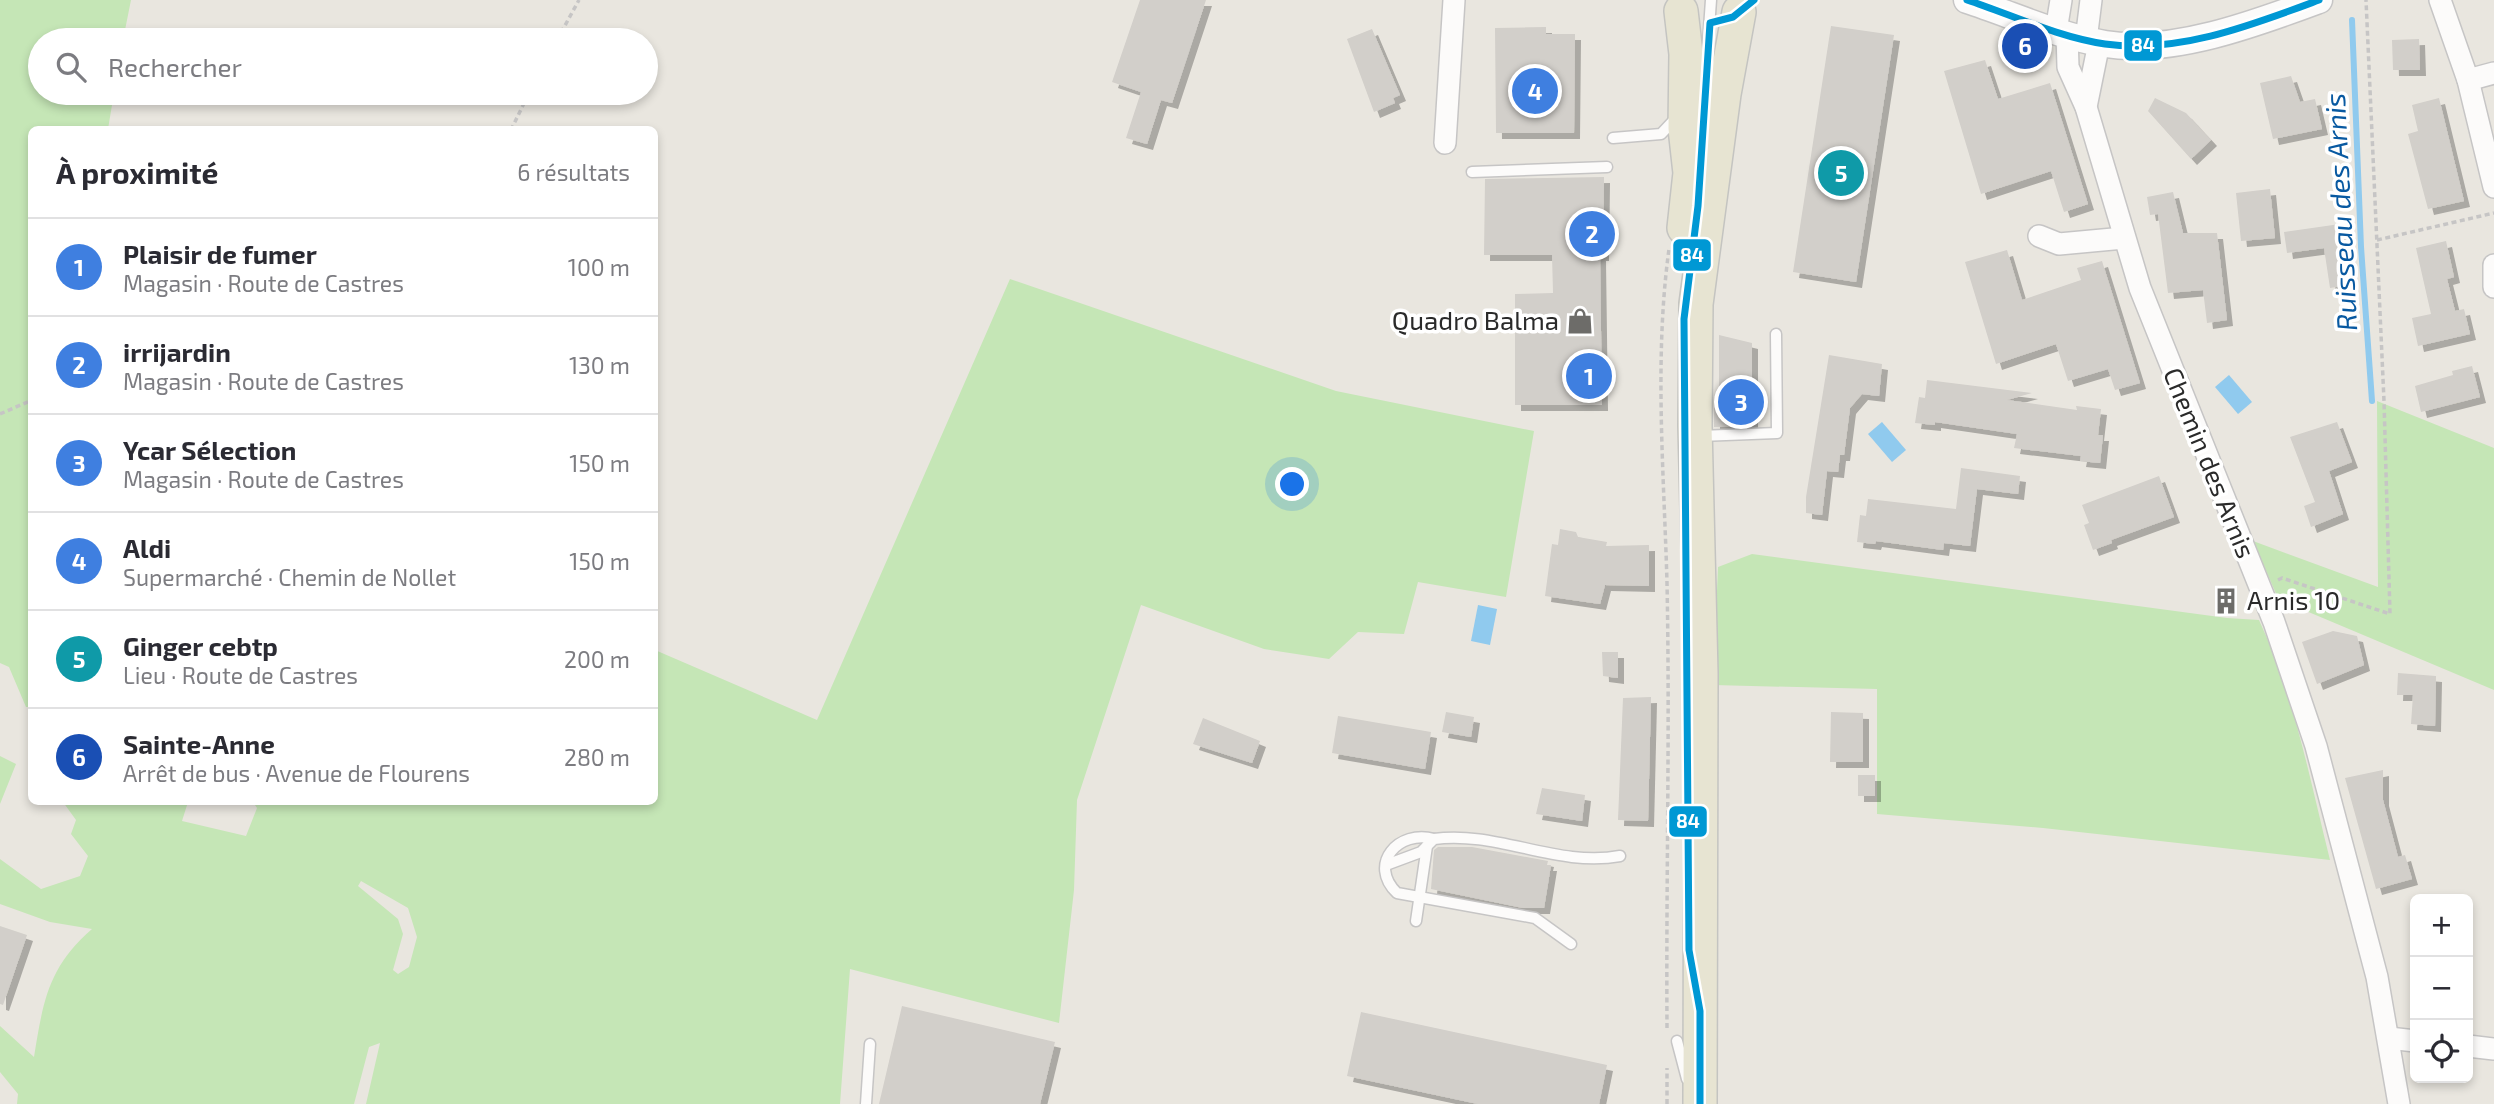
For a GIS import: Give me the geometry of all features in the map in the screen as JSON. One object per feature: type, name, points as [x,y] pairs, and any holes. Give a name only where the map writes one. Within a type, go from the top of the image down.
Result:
[{"type":"main road","points":[[1670,1102],[1678,603],[1673,396],[1675,297],[1694,106],[1686,54],[1720,6]]},
{"type":"main road","points":[[1700,1104],[1700,594],[1695,436],[1696,304],[1724,94],[1720,6]]},
{"type":"street","points":[[1445,143],[1454,0]]},
{"type":"street","points":[[1967,0],[2077,37],[2147,44],[2192,38],[2244,26],[2319,0]]},
{"type":"street","points":[[2062,0],[2077,37]]},
{"type":"street","points":[[2077,37],[2091,0]]},
{"type":"street","points":[[2440,0],[2468,80],[2494,187]]},
{"type":"street","name":"Chemin des Arnis","points":[[2077,37],[2086,107]]},
{"type":"street","name":"Chemin des Arnis","points":[[2077,37],[2068,67],[2086,107],[2124,238],[2158,338],[2291,667],[2315,746],[2377,977],[2399,1104]]},
{"type":"street","points":[[2468,80],[2494,73]]},
{"type":"street","points":[[2039,236],[2059,243],[2124,238]]},
{"type":"street","points":[[2494,265],[2494,286]]},
{"type":"street","points":[[2389,1038],[2410,1040]]},
{"type":"street","points":[[2473,1047],[2494,1049]]},
{"type":"lane","points":[[1613,138],[1661,134],[1694,106]]},
{"type":"lane","points":[[1694,106],[1698,206],[1684,319],[1684,399],[1689,612],[1689,950],[1700,1011]]},
{"type":"lane","points":[[1472,172],[1589,170],[1607,167]]},
{"type":"lane","points":[[1695,436],[1777,433],[1776,334]]},
{"type":"lane","points":[[1571,944],[1535,918],[1397,893],[1384,877],[1384,866],[1396,845],[1409,837],[1422,835],[1430,842],[1470,840],[1578,858],[1620,856]]},
{"type":"lane","points":[[1384,866],[1421,852],[1430,842]]},
{"type":"lane","points":[[1416,921],[1430,842]]},
{"type":"lane","points":[[1672,1034],[1687,1080],[1688,1104]]},
{"type":"lane","points":[[866,1104],[870,1044]]},
{"type":"path","points":[[564,28],[579,0]]},
{"type":"path","points":[[2260,589],[2283,578],[2390,614],[2366,0]]},
{"type":"path","points":[[513,126],[523,105]]},
{"type":"path","points":[[2377,240],[2494,214]]},
{"type":"path","points":[[1668,260],[1664,294],[1662,415],[1667,586],[1672,1034]]},
{"type":"path","points":[[0,414],[28,402]]},
{"type":"green space","points":[[0,0],[131,0],[125,28],[28,28],[28,105],[112,105],[108,126],[28,126],[28,707],[9,667],[0,663]]},
{"type":"green space","points":[[1010,279],[1336,391],[1534,431],[1506,597],[1418,582],[1404,634],[1358,632],[1329,659],[1264,649],[1141,605],[1077,800],[1074,890],[1059,1023],[850,969],[840,1104],[366,1104],[380,1043],[369,1047],[354,1104],[17,1104],[18,1094],[0,1072],[0,1026],[34,1057],[50,987],[66,957],[92,929],[50,922],[0,904],[0,859],[41,889],[80,876],[88,856],[71,834],[76,820],[65,805],[187,805],[182,821],[246,836],[257,808],[255,805],[658,805],[658,651],[817,720]],"holes":[[[361,881],[408,908],[417,937],[409,967],[398,974],[393,970],[403,934],[398,919],[358,886]]]},
{"type":"green space","points":[[2377,401],[2494,448],[2494,690],[2299,608],[2284,612],[2253,541],[2378,587]]},
{"type":"green space","points":[[1752,554],[2227,618],[2259,620],[2292,708],[2330,860],[2043,828],[1877,814],[1877,689],[1713,685],[1718,567]]},
{"type":"green space","points":[[0,756],[16,764],[0,804]]},
{"type":"water","points":[[2229,375],[2252,402],[2238,414],[2215,387]]},
{"type":"water","points":[[1882,422],[1906,450],[1892,462],[1868,434]]},
{"type":"water","points":[[1478,605],[1497,609],[1490,645],[1471,641]]},
{"type":"building","points":[[1140,0],[1206,0],[1172,103],[1161,100],[1147,144],[1126,138],[1141,92],[1112,82]]},
{"type":"building","points":[[1831,26],[1894,35],[1856,282],[1793,272]]},
{"type":"building","points":[[1546,27],[1546,34],[1575,34],[1574,133],[1496,133],[1495,28]]},
{"type":"building","points":[[1372,29],[1400,95],[1393,98],[1395,103],[1374,112],[1347,39]]},
{"type":"building","points":[[2419,39],[2420,70],[2393,70],[2392,40]]},
{"type":"building","points":[[1985,60],[1998,99],[2050,83],[2088,204],[2064,212],[2051,171],[1981,194],[1944,71]]},
{"type":"building","points":[[2291,76],[2300,102],[2315,99],[2322,129],[2273,139],[2260,83]]},
{"type":"building","points":[[2155,98],[2186,113],[2211,140],[2191,159],[2148,111]]},
{"type":"building","points":[[2439,98],[2464,201],[2428,209],[2408,134],[2418,131],[2412,105]]},
{"type":"building","points":[[1604,177],[1603,255],[1600,255],[1602,405],[1515,405],[1515,294],[1553,293],[1552,255],[1484,255],[1485,179]]},
{"type":"building","points":[[2270,189],[2275,238],[2241,241],[2236,193]]},
{"type":"building","points":[[2173,192],[2183,233],[2217,233],[2227,320],[2207,323],[2203,290],[2168,293],[2158,214],[2150,215],[2147,197]]},
{"type":"building","points":[[2340,224],[2349,285],[2330,288],[2324,248],[2287,253],[2284,232]]},
{"type":"building","points":[[2446,241],[2454,277],[2447,279],[2455,311],[2464,309],[2470,334],[2418,346],[2412,318],[2431,314],[2416,248]]},
{"type":"building","points":[[2007,250],[2022,300],[2081,280],[2077,268],[2102,261],[2140,383],[2115,390],[2108,369],[2068,381],[2056,344],[1996,364],[1965,262]]},
{"type":"building","points":[[1719,335],[1752,343],[1752,426],[1714,427],[1714,397],[1719,396]]},
{"type":"building","points":[[1829,355],[1882,364],[1879,396],[1862,394],[1850,408],[1844,455],[1840,455],[1838,472],[1827,471],[1822,515],[1806,513],[1806,497]]},
{"type":"building","points":[[2472,366],[2480,397],[2421,412],[2415,386],[2453,375],[2452,371]]},
{"type":"building","points":[[1927,380],[2032,393],[2007,400],[2077,410],[2076,406],[2101,409],[2098,435],[2103,435],[2100,463],[2080,461],[2081,456],[2014,448],[2017,434],[1935,422],[1935,425],[1915,423],[1919,397],[1925,398]]},
{"type":"building","points":[[2337,422],[2352,462],[2329,471],[2343,514],[2311,527],[2304,506],[2315,502],[2290,437]]},
{"type":"building","points":[[1961,468],[2020,476],[2018,494],[1977,489],[1970,546],[1944,543],[1943,550],[1876,541],[1875,544],[1857,542],[1860,515],[1866,516],[1868,499],[1956,509]]},
{"type":"building","points":[[2159,476],[2174,517],[2111,540],[2112,543],[2093,550],[2084,525],[2089,523],[2082,505]]},
{"type":"building","points":[[1560,529],[1576,532],[1578,537],[1607,542],[1606,546],[1649,545],[1649,586],[1605,585],[1600,604],[1545,596],[1552,544],[1558,545]]},
{"type":"building","points":[[2333,631],[2357,636],[2364,665],[2317,684],[2302,642]]},
{"type":"building","points":[[1602,652],[1618,652],[1618,678],[1603,676]]},
{"type":"building","points":[[2398,673],[2436,676],[2435,726],[2411,724],[2413,695],[2397,695]]},
{"type":"building","points":[[1651,697],[1648,821],[1618,820],[1623,698]]},
{"type":"building","points":[[1446,712],[1474,717],[1471,737],[1442,732]]},
{"type":"building","points":[[1831,712],[1863,713],[1863,762],[1830,762]]},
{"type":"building","points":[[1338,716],[1431,732],[1425,769],[1332,753]]},
{"type":"building","points":[[1203,718],[1260,741],[1252,763],[1193,744]]},
{"type":"building","points":[[2383,770],[2383,800],[2398,857],[2405,855],[2412,879],[2376,889],[2345,778]]},
{"type":"building","points":[[1858,775],[1875,775],[1875,796],[1858,796]]},
{"type":"building","points":[[1542,788],[1585,795],[1582,821],[1536,814]]},
{"type":"building","points":[[1438,847],[1472,847],[1548,861],[1547,865],[1551,865],[1544,908],[1523,908],[1431,889],[1434,850]]},
{"type":"building","points":[[0,926],[27,935],[3,1005],[0,1004]]},
{"type":"building","points":[[902,1006],[1055,1042],[1040,1104],[879,1104]]},
{"type":"building","points":[[1361,1012],[1607,1065],[1599,1104],[1478,1104],[1347,1076]]},
{"type":"waterway","name":"Ruisseau des Arnis","points":[[2352,20],[2361,247],[2372,401]]},
{"type":"transit line","name":"84","points":[[1700,1104],[1700,1011],[1689,950],[1684,319],[1698,206],[1710,23],[1733,17],[1754,0]]},
{"type":"transit line","name":"84","points":[[1967,0],[2087,41],[2132,46],[2160,45],[2214,35],[2319,0]]},
{"type":"place","name":"Sainte-Anne","points":[[2025,46]]},
{"type":"place","name":"Aldi","points":[[1535,91]]},
{"type":"place","name":"Ginger cebtp","points":[[1841,173]]},
{"type":"place","name":"irrijardin","points":[[1592,234]]},
{"type":"place","name":"Quadro Balma","points":[[1580,321]]},
{"type":"place","name":"Plaisir de fumer","points":[[1589,376]]},
{"type":"place","name":"Ycar Sélection","points":[[1741,402]]},
{"type":"place","name":"Arnis 10","points":[[2226,601]]}]
